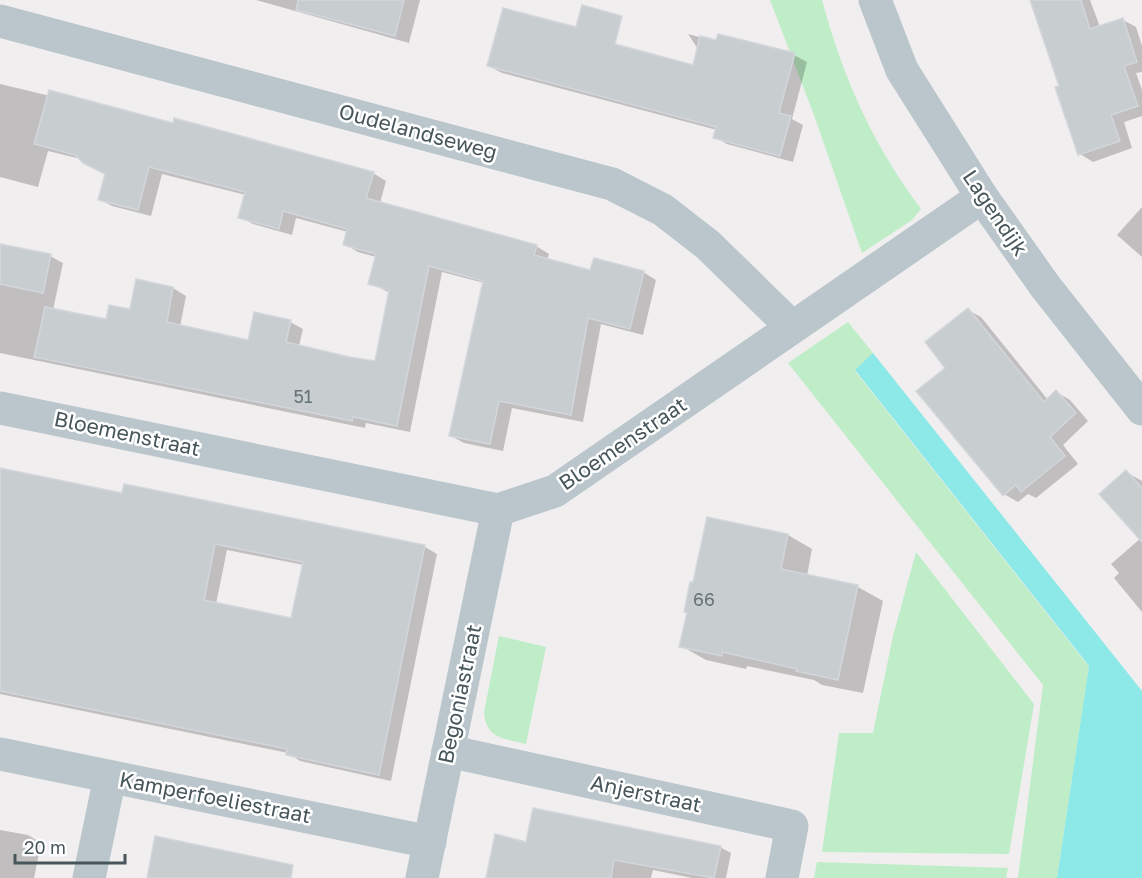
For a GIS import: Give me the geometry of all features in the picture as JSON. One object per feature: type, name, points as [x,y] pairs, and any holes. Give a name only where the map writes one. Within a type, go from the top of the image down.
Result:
[{"type":"street","name":"Lagendijk","points":[[875,0],[902,70],[982,197],[1045,286],[1142,409]]},
{"type":"street","name":"Oudelandseweg","points":[[0,21],[612,184],[663,210],[708,245],[792,327]]},
{"type":"street","name":"Bloemenstraat","points":[[0,408],[498,510],[555,491],[982,197]]},
{"type":"street","name":"Begoniastraat","points":[[422,878],[498,510]]},
{"type":"street","name":"Anjerstraat","points":[[448,751],[792,826],[782,878]]},
{"type":"street","name":"Kamperfoeliestraat","points":[[0,754],[430,842]]},
{"type":"street","points":[[89,878],[110,777]]},
{"type":"green space","points":[[770,0],[822,0],[842,63],[868,124],[893,169],[921,209],[912,220],[862,253],[814,115]]},
{"type":"green space","points":[[848,322],[873,353],[855,371],[1089,667],[1057,878],[1018,878],[1043,685],[788,363]]},
{"type":"green space","points":[[916,552],[1034,704],[1009,854],[822,852],[839,733],[873,733],[893,636]]},
{"type":"green space","points":[[499,636],[546,647],[526,744],[497,736],[488,728],[485,721],[484,712]]},
{"type":"green space","points":[[817,862],[1008,868],[1006,878],[814,878]]},
{"type":"water","points":[[873,353],[1142,691],[1142,878],[1057,878],[1089,666],[855,370]]},
{"type":"building","points":[[298,0],[404,0],[395,36],[296,10]]},
{"type":"building","points":[[1030,0],[1081,0],[1090,29],[1123,18],[1137,62],[1124,66],[1138,106],[1111,115],[1120,141],[1078,155],[1055,87],[1059,86]]},
{"type":"building","points":[[582,5],[622,16],[615,44],[693,65],[700,36],[716,40],[718,34],[795,53],[779,113],[791,116],[780,156],[713,138],[716,127],[487,66],[503,8],[576,27]]},
{"type":"building","points":[[49,90],[173,123],[174,118],[374,172],[366,198],[537,245],[534,255],[590,270],[594,258],[644,271],[630,329],[588,318],[571,415],[499,401],[490,444],[449,436],[483,281],[429,266],[397,426],[353,417],[352,421],[34,357],[45,307],[106,319],[109,305],[130,309],[136,279],[173,287],[167,322],[248,340],[254,312],[291,320],[286,342],[375,361],[389,290],[368,284],[376,254],[343,245],[347,229],[283,211],[279,229],[238,218],[245,192],[149,167],[138,210],[98,200],[105,174],[83,163],[75,155],[34,144]]},
{"type":"building","points":[[0,244],[51,254],[43,293],[0,284]]},
{"type":"building","points":[[968,308],[1044,402],[1056,390],[1076,413],[1050,437],[1065,456],[1021,492],[1016,485],[1003,496],[916,391],[945,368],[925,342]]},
{"type":"building","points":[[0,468],[122,493],[124,484],[425,545],[379,775],[286,755],[287,749],[0,691]],"holes":[[[215,544],[303,562],[291,618],[204,600]]]},
{"type":"building","points":[[1126,470],[1142,488],[1142,542],[1099,494]]},
{"type":"building","points":[[707,517],[788,534],[781,569],[858,585],[838,680],[722,652],[722,656],[679,647],[687,613],[684,612],[690,582],[693,582]]},
{"type":"building","points":[[533,808],[721,846],[714,878],[614,860],[611,878],[486,878],[495,834],[526,842]]},
{"type":"building","points":[[155,836],[293,865],[291,878],[147,878]]}]
